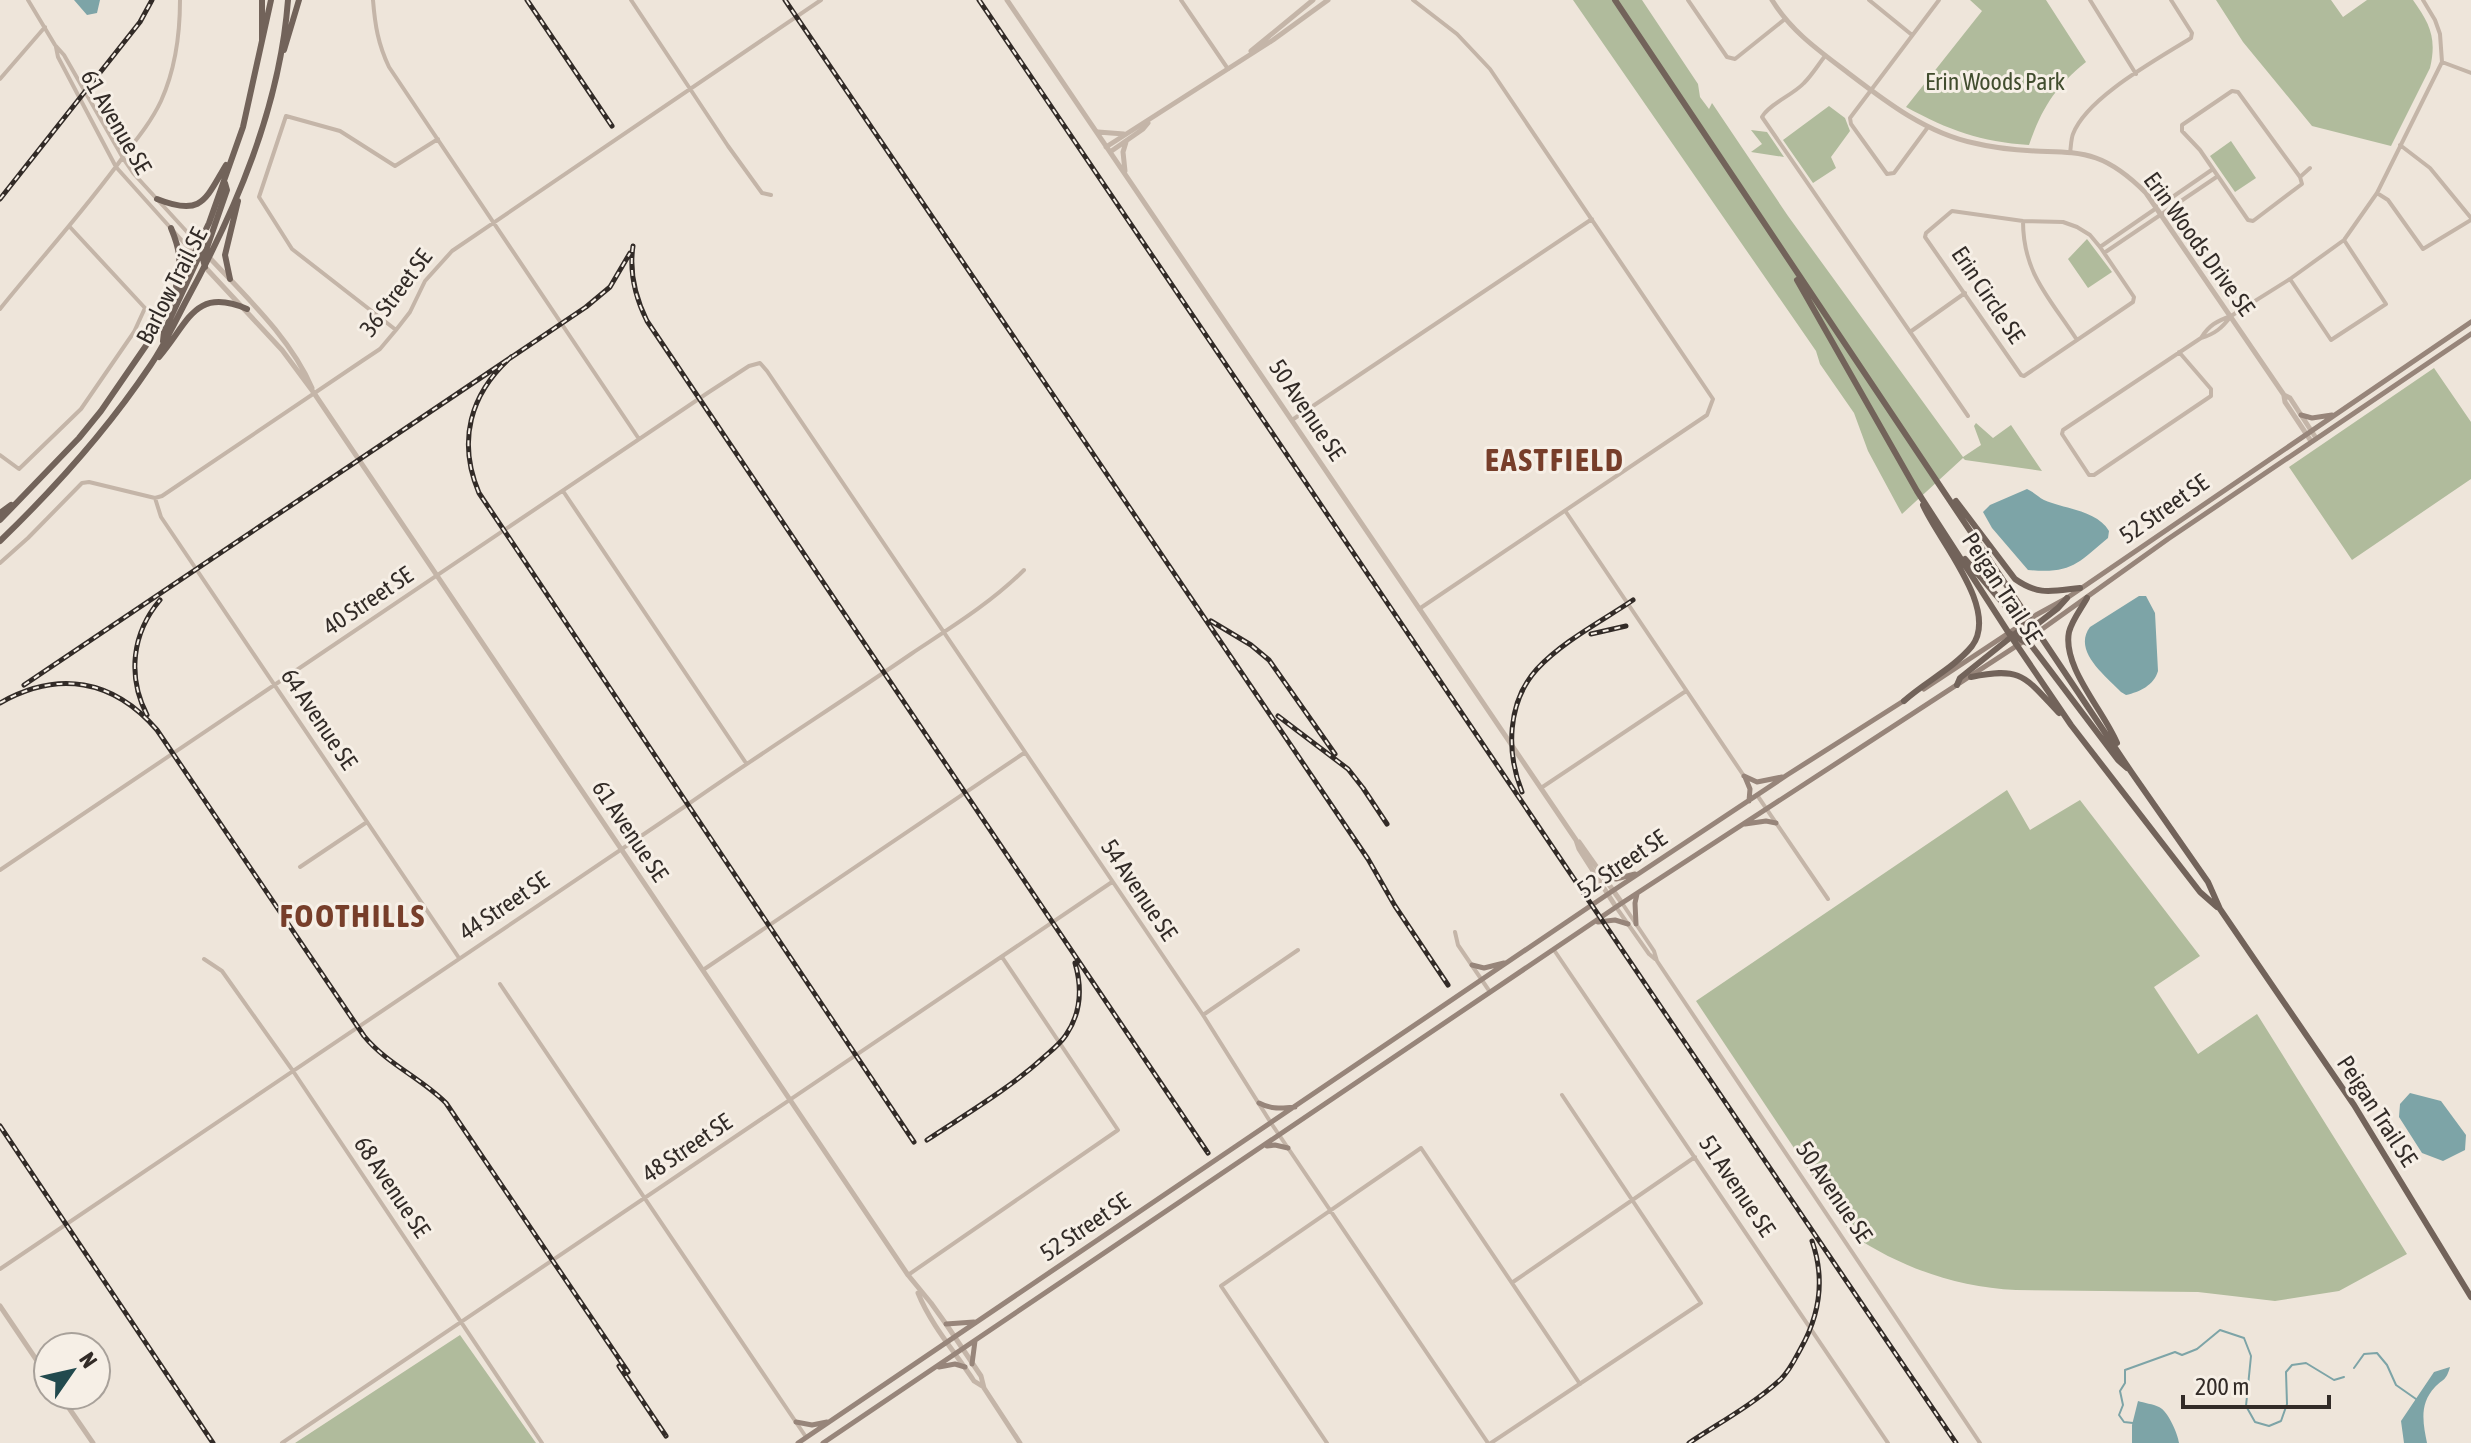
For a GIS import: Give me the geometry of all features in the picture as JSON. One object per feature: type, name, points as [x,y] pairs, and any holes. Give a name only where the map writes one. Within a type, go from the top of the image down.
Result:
[{"type":"main road","points":[[262,0],[262,51]]},
{"type":"main road","name":"Barlow Trail SE","points":[[0,520],[101,411],[154,334],[196,256],[243,127],[271,0]]},
{"type":"main road","name":"Barlow Trail SE","points":[[0,541],[71,469],[126,400],[153,362],[205,267],[207,255],[243,184],[265,117],[277,72],[288,0]]},
{"type":"main road","points":[[277,72],[299,0]]},
{"type":"main road","name":"Peigan Trail SE","points":[[1615,0],[1938,480],[2029,619],[2030,628],[2208,882],[2220,909],[2354,1105],[2471,1297]]},
{"type":"main road","points":[[157,199],[180,207],[198,204],[213,190],[229,162]]},
{"type":"main road","points":[[207,255],[227,190],[225,182]]},
{"type":"main road","points":[[230,279],[225,255],[243,184]]},
{"type":"main road","points":[[171,228],[180,249],[180,267],[173,298]]},
{"type":"main road","points":[[163,344],[164,332],[196,256]]},
{"type":"main road","name":"Peigan Trail SE","points":[[1789,262],[1917,491],[2017,638],[2071,725],[2200,892],[2220,909]]},
{"type":"main road","points":[[153,362],[196,309],[209,302],[231,303],[247,309]]},
{"type":"main road","name":"52 Street SE","points":[[2029,619],[2067,598],[2471,322]]},
{"type":"main road","name":"52 Street SE","points":[[823,1443],[1619,905],[1971,677],[2030,628],[2087,598],[2168,539],[2471,334]]},
{"type":"main road","points":[[2301,415],[2312,418],[2333,415]]},
{"type":"main road","points":[[1938,480],[2015,579],[2026,587],[2042,592],[2080,588]]},
{"type":"main road","points":[[1904,701],[1970,648],[1978,633],[1980,620],[1971,589],[1917,491]]},
{"type":"main road","points":[[0,513],[27,494]]},
{"type":"main road","points":[[1960,555],[2030,628]]},
{"type":"main road","points":[[1957,685],[1960,678],[2058,608],[2067,598]]},
{"type":"main road","points":[[2087,598],[2070,629],[2068,643],[2071,658],[2121,754]]},
{"type":"main road","points":[[2017,638],[2031,645],[2118,760],[2132,773]]},
{"type":"main road","name":"52 Street SE","points":[[798,1443],[1787,775],[1904,701],[2017,638]]},
{"type":"main road","points":[[1971,677],[2005,671],[2018,675],[2031,683],[2071,725]]},
{"type":"main road","points":[[1744,776],[1757,782],[1787,775]]},
{"type":"main road","points":[[1744,776],[1750,789],[1749,801]]},
{"type":"main road","points":[[1737,827],[1754,821],[1776,823]]},
{"type":"main road","points":[[1603,876],[1620,878],[1640,873]]},
{"type":"main road","points":[[1636,924],[1637,893]]},
{"type":"main road","points":[[1593,923],[1610,919],[1628,924]]},
{"type":"main road","points":[[1472,965],[1484,968],[1508,962]]},
{"type":"main road","points":[[1259,1103],[1276,1109],[1296,1106]]},
{"type":"main road","points":[[1262,1147],[1275,1145],[1288,1148]]},
{"type":"main road","points":[[946,1324],[975,1322]]},
{"type":"main road","points":[[972,1364],[976,1340]]},
{"type":"main road","points":[[934,1368],[955,1364],[965,1367]]},
{"type":"main road","points":[[796,1422],[812,1425],[828,1422]]},
{"type":"street","name":"61 Avenue SE","points":[[28,0],[64,55],[123,158],[281,337],[307,376],[314,393]]},
{"type":"street","points":[[0,309],[150,123],[162,98],[178,43],[180,0]]},
{"type":"street","points":[[373,0],[379,47],[389,67],[639,439]]},
{"type":"street","points":[[631,0],[762,193],[771,195]]},
{"type":"street","name":"36 Street SE","points":[[155,498],[380,349],[410,312],[433,269],[452,251],[821,0]]},
{"type":"street","name":"50 Avenue SE","points":[[1007,0],[1540,789],[1583,846],[1611,893]]},
{"type":"street","points":[[1181,0],[1228,69]]},
{"type":"street","points":[[1228,69],[1313,0]]},
{"type":"street","points":[[1108,149],[1330,0]]},
{"type":"street","points":[[1413,0],[1457,34],[1490,69],[1713,399],[1707,415],[1419,609]]},
{"type":"street","name":"Erin Woods Drive SE","points":[[1772,0],[1785,19],[1825,56],[1870,90],[1928,127],[1959,139],[2004,149],[2070,153],[2099,159],[2116,168],[2146,193],[2157,208],[2284,395],[2285,402],[2314,439]]},
{"type":"street","points":[[1869,0],[1912,35]]},
{"type":"street","points":[[1928,127],[1894,173],[1887,174],[1851,124],[1850,118],[1939,0]]},
{"type":"street","points":[[2090,0],[2136,74]]},
{"type":"street","points":[[2070,153],[2073,133],[2083,116],[2110,91],[2191,38],[2192,33],[2171,0]]},
{"type":"street","points":[[1690,1],[1727,57],[1735,59],[1785,19]]},
{"type":"street","points":[[2179,352],[2211,389],[2211,396],[2094,475],[2089,475],[2062,434],[2063,430],[2179,352],[2201,338],[2206,328],[2290,279],[2344,240],[2377,193],[2442,62],[2440,34],[2425,1]]},
{"type":"street","points":[[0,79],[45,27]]},
{"type":"street","name":"61 Avenue SE","points":[[55,45],[58,57],[116,167],[247,309],[314,393],[908,1275],[947,1342],[974,1381],[984,1388]]},
{"type":"street","points":[[1825,56],[1804,83],[1765,111],[1762,117],[1968,416]]},
{"type":"street","points":[[2442,62],[2471,73]]},
{"type":"street","points":[[2232,91],[2238,92],[2300,177],[2302,184],[2295,191],[2253,221],[2248,220],[2182,131],[2182,125],[2232,91]]},
{"type":"street","points":[[396,330],[292,249],[259,197],[286,116],[340,131],[395,166],[438,139]]},
{"type":"street","points":[[1097,132],[1127,137]]},
{"type":"street","points":[[1126,176],[1123,152],[1127,137]]},
{"type":"street","points":[[2377,193],[2388,200],[2423,249],[2471,219],[2430,168],[2400,145]]},
{"type":"street","points":[[2300,177],[2310,168]]},
{"type":"street","points":[[2100,247],[2213,169]]},
{"type":"street","points":[[2104,253],[2218,176]]},
{"type":"street","name":"Erin Circle SE","points":[[1952,211],[2023,221],[2063,222],[2090,235],[2134,297],[2133,302],[2024,376],[1925,237],[1952,211]]},
{"type":"street","points":[[1292,420],[1592,219]]},
{"type":"street","points":[[2023,221],[2023,240],[2029,266],[2077,340]]},
{"type":"street","points":[[0,455],[19,469],[81,409],[134,332],[145,308],[69,226]]},
{"type":"street","points":[[2290,279],[2331,340],[2386,304],[2344,240]]},
{"type":"street","points":[[1910,332],[1965,293]]},
{"type":"street","name":"40 Street SE","points":[[0,870],[756,363]]},
{"type":"street","name":"54 Avenue SE","points":[[756,363],[767,371],[1203,1015],[1279,1135],[1490,1443]]},
{"type":"street","name":"Erin Woods Drive SE","points":[[2284,395],[2290,398],[2308,431]]},
{"type":"street","points":[[0,563],[82,483],[155,498]]},
{"type":"street","points":[[563,491],[746,763]]},
{"type":"street","name":"64 Avenue SE","points":[[155,498],[161,517],[459,958]]},
{"type":"street","points":[[1566,512],[1744,776]]},
{"type":"street","name":"44 Street SE","points":[[0,1269],[943,632],[1004,590],[1024,570]]},
{"type":"street","points":[[1540,789],[1686,691]]},
{"type":"street","points":[[703,970],[1024,753]]},
{"type":"street","points":[[1757,795],[1828,899]]},
{"type":"street","points":[[300,867],[367,822]]},
{"type":"street","name":"50 Avenue SE","points":[[1576,840],[1579,849],[1636,924],[1657,961]]},
{"type":"street","name":"48 Street SE","points":[[282,1443],[1112,882]]},
{"type":"street","name":"50 Avenue SE","points":[[1619,905],[1628,924],[1657,961],[1980,1443]]},
{"type":"street","points":[[1455,932],[1458,945],[1490,993]]},
{"type":"street","points":[[1203,1015],[1298,950]]},
{"type":"street","name":"51 Avenue SE","points":[[1554,950],[1887,1441]]},
{"type":"street","points":[[908,1275],[1118,1130],[1002,957]]},
{"type":"street","name":"68 Avenue SE","points":[[204,959],[222,971],[293,1071],[542,1443]]},
{"type":"street","points":[[500,984],[806,1437]]},
{"type":"street","points":[[1490,1443],[1701,1303],[1562,1095]]},
{"type":"street","points":[[1327,1443],[1221,1286],[1421,1148],[1580,1384]]},
{"type":"street","points":[[1513,1282],[1695,1157]]},
{"type":"street","name":"61 Avenue SE","points":[[916,1288],[931,1303],[981,1376],[984,1388],[1020,1443]]},
{"type":"street","points":[[0,1306],[32,1353]]},
{"type":"street","points":[[71,1411],[93,1443]]},
{"type":"street","points":[[1880,1443],[1887,1441]]},
{"type":"green space","points":[[1573,0],[1642,0],[1698,84],[1700,97],[1709,109],[1712,103],[1788,216],[1963,457],[1981,445],[1974,426],[1976,423],[1993,438],[2011,425],[2042,471],[1963,458],[1902,514],[1868,451],[1854,413],[1820,364],[1816,351]]},
{"type":"green space","name":"Erin Woods Park","points":[[1970,0],[2046,0],[2086,62],[2051,99],[2029,145],[1965,134],[1906,107],[1982,11]]},
{"type":"green space","points":[[2216,0],[2331,0],[2343,17],[2367,0],[2413,0],[2430,32],[2432,57],[2430,68],[2391,146],[2312,126],[2243,42]]},
{"type":"green space","points":[[1829,106],[1845,118],[1850,131],[1831,157],[1836,168],[1813,183],[1783,140]]},
{"type":"green space","points":[[1751,130],[1767,132],[1784,157],[1751,152],[1762,144]]},
{"type":"green space","points":[[2231,141],[2256,178],[2235,192],[2210,156]]},
{"type":"green space","points":[[2087,239],[2112,272],[2088,288],[2068,259]]},
{"type":"green space","points":[[2434,368],[2471,422],[2471,479],[2352,560],[2289,467]]},
{"type":"green space","points":[[2007,790],[2030,830],[2080,800],[2200,956],[2154,987],[2198,1054],[2257,1014],[2407,1254],[2339,1291],[2275,1301],[2198,1292],[2016,1290],[1972,1285],[1910,1266],[1852,1235],[1696,1001]]},
{"type":"green space","points":[[460,1335],[536,1443],[295,1443]]},
{"type":"water","points":[[74,0],[100,0],[97,13],[87,15]]},
{"type":"water","points":[[2027,489],[2044,500],[2097,519],[2109,531],[2108,538],[2072,565],[2054,570],[2028,570],[1992,528],[1983,512],[1990,505]]},
{"type":"water","points":[[2139,596],[2146,596],[2155,613],[2158,671],[2146,687],[2126,695],[2093,662],[2085,645],[2086,636],[2090,627]]},
{"type":"water","points":[[2410,1093],[2441,1101],[2466,1135],[2465,1150],[2443,1161],[2422,1153],[2399,1117],[2400,1104]]},
{"type":"water","points":[[2450,1367],[2446,1377],[2426,1400],[2424,1421],[2427,1443],[2404,1443],[2401,1421],[2434,1372]]},
{"type":"water","points":[[2138,1401],[2154,1405],[2166,1413],[2179,1443],[2132,1443],[2132,1425]]},
{"type":"waterway","points":[[2133,1423],[2124,1422],[2119,1415],[2123,1405],[2120,1391],[2125,1383],[2125,1370],[2175,1352],[2182,1355],[2197,1349],[2220,1330],[2244,1338],[2251,1356],[2246,1406],[2255,1422],[2269,1426],[2281,1421],[2287,1404],[2286,1372],[2292,1365],[2306,1363],[2334,1380],[2344,1377]]},
{"type":"waterway","points":[[2354,1368],[2364,1354],[2377,1353],[2387,1365],[2396,1385],[2416,1399]]},
{"type":"railway","points":[[0,199],[140,22],[152,0]]},
{"type":"railway","points":[[527,0],[612,126]]},
{"type":"railway","points":[[785,0],[1368,859],[1448,985]]},
{"type":"railway","points":[[979,0],[1956,1443]]},
{"type":"railway","points":[[633,246],[634,285],[647,321],[1208,1153]]},
{"type":"railway","points":[[24,685],[586,307],[610,287],[630,253]]},
{"type":"railway","points":[[511,357],[486,387],[471,419],[469,455],[479,493],[914,1142]]},
{"type":"railway","points":[[147,715],[137,685],[136,655],[143,626],[160,600]]},
{"type":"railway","points":[[1522,792],[1513,761],[1512,728],[1527,682],[1559,649],[1633,600]]},
{"type":"railway","points":[[1211,621],[1251,645],[1269,660],[1335,754]]},
{"type":"railway","points":[[1591,634],[1626,626]]},
{"type":"railway","points":[[0,703],[43,686],[84,685],[122,700],[157,730],[364,1036],[383,1055],[446,1103],[628,1372]]},
{"type":"railway","points":[[1278,716],[1348,769],[1387,824]]},
{"type":"railway","points":[[927,1140],[1031,1069],[1061,1041],[1071,1027],[1077,1009],[1079,981],[1075,963]]},
{"type":"railway","points":[[0,1126],[213,1443]]},
{"type":"railway","points":[[1689,1443],[1759,1397],[1781,1379],[1792,1364],[1813,1322],[1816,1309],[1819,1282],[1812,1241]]},
{"type":"railway","points":[[619,1366],[666,1436]]},
{"type":"district","name":"EASTFIELD","points":[[1555,460]]},
{"type":"district","name":"FOOTHILLS","points":[[353,916]]}]
